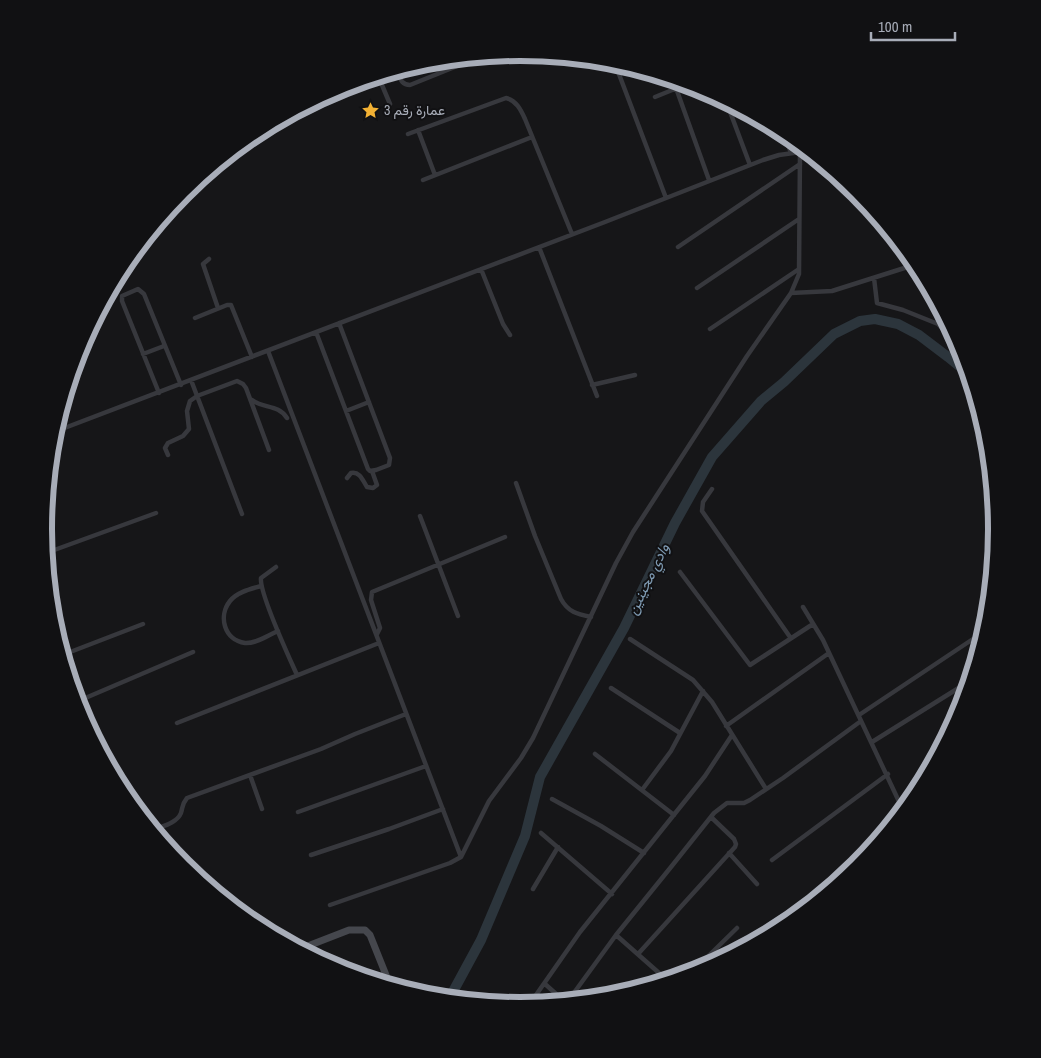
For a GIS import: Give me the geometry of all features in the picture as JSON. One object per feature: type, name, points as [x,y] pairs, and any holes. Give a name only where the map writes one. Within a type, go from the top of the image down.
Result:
[{"type":"street","points":[[399,77],[401,82],[410,85],[460,65]]},
{"type":"street","points":[[617,71],[666,198]]},
{"type":"street","points":[[381,83],[390,104]]},
{"type":"street","points":[[655,97],[676,88],[709,180]]},
{"type":"street","points":[[408,134],[508,98],[521,110],[572,234]]},
{"type":"street","points":[[730,110],[750,165]]},
{"type":"street","points":[[418,130],[435,175]]},
{"type":"street","points":[[423,180],[532,137]]},
{"type":"street","points":[[788,145],[791,153]]},
{"type":"street","points":[[63,429],[181,385],[709,180],[773,156],[797,152]]},
{"type":"street","points":[[330,905],[450,864],[461,857],[489,801],[521,758],[533,738],[633,532],[747,356],[792,294],[799,274],[800,154]]},
{"type":"street","points":[[678,247],[800,164]]},
{"type":"street","points":[[697,288],[799,219]]},
{"type":"street","points":[[539,247],[597,396]]},
{"type":"street","points":[[209,259],[203,264],[218,308]]},
{"type":"street","points":[[792,294],[832,291],[908,267]]},
{"type":"street","points":[[481,269],[503,324],[510,335]]},
{"type":"street","points":[[710,329],[799,269]]},
{"type":"street","points":[[874,278],[877,303],[916,315],[938,324],[943,329]]},
{"type":"street","points":[[159,393],[122,302],[122,296],[138,289],[141,291],[181,385]]},
{"type":"street","points":[[195,318],[218,308],[231,305],[252,357]]},
{"type":"street","points":[[339,323],[390,460],[389,465],[372,471]]},
{"type":"street","points":[[316,332],[368,469],[372,471],[376,485],[373,488],[367,487],[356,473],[351,473],[347,478]]},
{"type":"street","points":[[143,354],[164,346]]},
{"type":"street","points":[[268,351],[461,857]]},
{"type":"street","points":[[592,385],[635,375]]},
{"type":"street","points":[[191,380],[242,514]]},
{"type":"street","points":[[168,455],[165,448],[168,443],[183,436],[189,429],[188,405],[192,399],[236,381],[243,384],[269,450]]},
{"type":"street","points":[[250,399],[259,404],[276,408],[287,418]]},
{"type":"street","points":[[346,411],[369,402]]},
{"type":"street","points":[[516,483],[535,536],[565,607],[571,611],[592,617]]},
{"type":"street","points":[[712,489],[702,505],[702,511],[790,638]]},
{"type":"street","points":[[53,550],[156,512]]},
{"type":"street","points":[[420,516],[458,616]]},
{"type":"street","points":[[376,635],[380,628],[371,600],[372,592],[505,536]]},
{"type":"street","points":[[276,567],[261,578],[261,586],[297,675]]},
{"type":"street","points":[[680,572],[750,665],[813,624]]},
{"type":"street","points":[[261,586],[242,592],[231,600],[225,610],[224,626],[230,634],[245,643],[254,642],[278,631]]},
{"type":"street","points":[[803,608],[829,653],[900,802]]},
{"type":"street","points":[[69,653],[143,624]]},
{"type":"street","points":[[859,715],[976,638]]},
{"type":"street","points":[[630,639],[693,680],[703,691],[712,702],[766,789]]},
{"type":"street","points":[[177,723],[379,643]]},
{"type":"street","points":[[84,698],[194,652]]},
{"type":"street","points":[[726,726],[829,653]]},
{"type":"street","points":[[872,742],[961,686]]},
{"type":"street","points":[[612,688],[680,733]]},
{"type":"street","points":[[642,790],[671,751],[703,691]]},
{"type":"street","points":[[160,827],[177,819],[181,813],[182,803],[187,798],[321,750],[406,714]]},
{"type":"street","points":[[571,994],[710,816],[727,803],[744,802],[766,789],[861,721]]},
{"type":"street","points":[[535,997],[580,932],[705,776],[732,735]]},
{"type":"street","points":[[595,754],[674,815]]},
{"type":"street","points":[[298,812],[426,766]]},
{"type":"street","points":[[772,860],[888,774]]},
{"type":"street","points":[[250,775],[262,809]]},
{"type":"street","points":[[552,798],[644,853]]},
{"type":"street","points":[[310,854],[389,829],[443,809]]},
{"type":"street","points":[[638,954],[735,847],[734,840],[710,816]]},
{"type":"street","points":[[542,833],[612,894]]},
{"type":"street","points":[[533,889],[558,847]]},
{"type":"street","points":[[729,853],[756,884]]},
{"type":"street","points":[[705,959],[736,928]]},
{"type":"street","points":[[308,946],[349,930],[365,930],[370,935],[387,977]]},
{"type":"street","points":[[616,935],[661,975]]},
{"type":"street","points":[[545,984],[559,995]]},
{"type":"waterway","name":"وادي مجينين","points":[[453,992],[481,940],[525,836],[540,777],[624,628],[675,523],[712,457],[761,401],[784,382],[834,334],[860,321],[875,319],[898,324],[919,335],[959,366]]},
{"type":"place","name":"عمارة رقم 3","points":[[370,110]]}]
